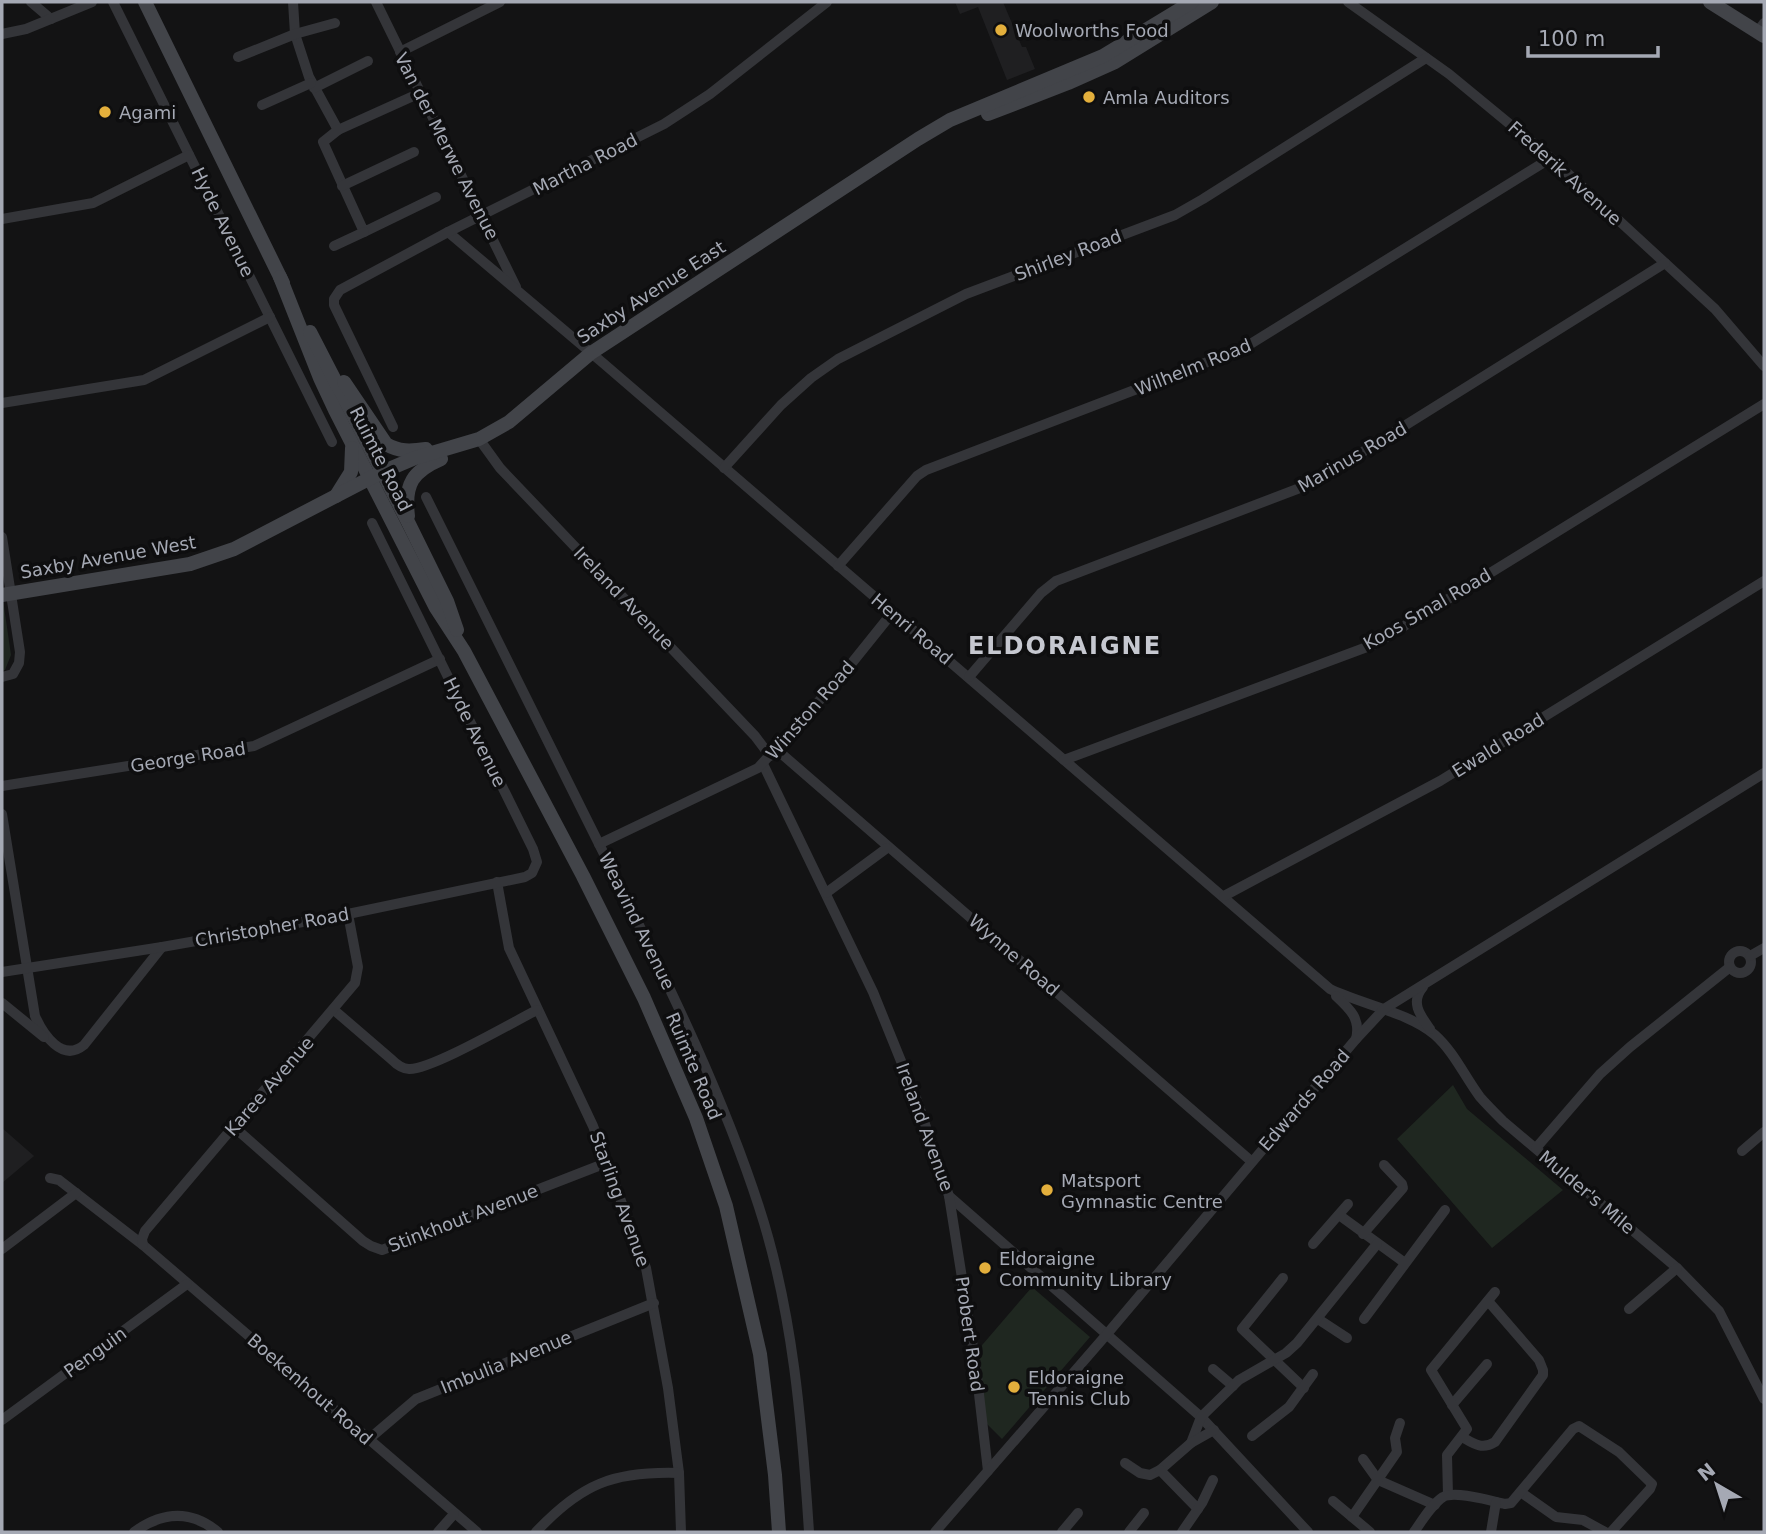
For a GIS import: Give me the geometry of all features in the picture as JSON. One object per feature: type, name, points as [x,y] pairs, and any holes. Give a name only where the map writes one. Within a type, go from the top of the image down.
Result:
[{"type":"main road","name":"Ruimte Road","points":[[145,2],[280,277],[332,373],[436,608],[464,651],[596,900],[644,998],[696,1118],[726,1206],[760,1354],[779,1532]]},
{"type":"main road","name":"Saxby Avenue East","points":[[376,475],[415,458],[476,440],[525,411],[591,353],[950,120],[1103,56],[1192,2]]},
{"type":"main road","name":"Saxby Avenue East","points":[[936,129],[957,126],[1093,73],[1136,50],[1212,2]]},
{"type":"main road","points":[[1710,2],[1762,30]]},
{"type":"main road","name":"Ruimte Road","points":[[280,277],[320,379],[348,433],[408,522],[447,601],[464,651]]},
{"type":"main road","points":[[332,373],[350,390],[378,435],[390,446],[409,451],[476,440]]},
{"type":"main road","points":[[335,498],[351,472],[353,463],[348,433]]},
{"type":"main road","points":[[408,522],[406,504],[414,476],[425,465],[476,440]]},
{"type":"main road","name":"Saxby Avenue West","points":[[7,594],[201,562],[234,549],[376,475]]},
{"type":"street","points":[[30,2],[51,19]]},
{"type":"street","points":[[2,34],[26,29],[92,2]]},
{"type":"street","name":"Hyde Avenue","points":[[113,2],[332,442]]},
{"type":"street","points":[[293,2],[295,34],[312,85],[338,131]]},
{"type":"street","name":"Van der Merwe Avenue","points":[[376,2],[518,291]]},
{"type":"street","points":[[400,52],[500,2]]},
{"type":"street","name":"Martha Road","points":[[393,427],[334,304],[336,294],[345,285],[671,120],[710,94],[827,2]]},
{"type":"street","name":"Frederik Avenue","points":[[1348,2],[1478,97],[1551,158],[1715,309],[1764,366]]},
{"type":"street","points":[[238,57],[295,34],[335,23]]},
{"type":"street","name":"Shirley Road","points":[[724,468],[781,405],[831,362],[959,298],[1175,215],[1426,58]]},
{"type":"street","points":[[262,105],[368,61]]},
{"type":"street","points":[[364,232],[323,142],[338,131],[420,93]]},
{"type":"street","points":[[342,186],[414,152]]},
{"type":"street","points":[[2,219],[93,203],[189,155]]},
{"type":"street","name":"Wilhelm Road","points":[[838,566],[917,476],[926,470],[1244,348],[1551,158]]},
{"type":"street","points":[[334,246],[436,197]]},
{"type":"street","name":"Henri Road","points":[[448,232],[1330,989],[1384,1009]]},
{"type":"street","name":"Marinus Road","points":[[969,677],[1041,593],[1056,581],[1312,483],[1665,264]]},
{"type":"street","points":[[2,403],[144,380],[270,317]]},
{"type":"street","name":"Koos Smal Road","points":[[1064,760],[1375,644],[1764,404]]},
{"type":"street","name":"Ireland Avenue","points":[[476,440],[755,736],[770,756],[826,893],[873,992],[918,1103],[949,1196],[1201,1417],[1308,1532]]},
{"type":"street","name":"Weavind Avenue","points":[[426,497],[704,1061],[759,1209],[783,1303],[793,1362],[804,1448],[809,1532]]},
{"type":"street","name":"Hyde Avenue","points":[[372,523],[533,849],[536,866]]},
{"type":"street","points":[[2,537],[7,594],[21,658],[13,674],[2,677]]},
{"type":"street","name":"Ewald Road","points":[[1224,896],[1440,781],[1764,581]]},
{"type":"street","name":"Winston Road","points":[[599,844],[747,775],[770,756],[892,613]]},
{"type":"street","name":"George Road","points":[[2,786],[254,746],[440,659]]},
{"type":"street","name":"Wynne Road","points":[[770,756],[950,899],[1251,1161]]},
{"type":"street","name":"Edwards Road","points":[[935,1532],[1384,1009],[1764,773]]},
{"type":"street","points":[[2,814],[35,1016],[43,1032],[56,1046]]},
{"type":"street","points":[[826,893],[887,848]]},
{"type":"street","name":"Christopher Road","points":[[2,972],[348,914],[525,877],[536,866]]},
{"type":"street","name":"Starling Avenue","points":[[497,882],[509,948],[576,1087],[635,1234],[654,1303],[679,1473],[681,1532]]},
{"type":"street","name":"Karee Avenue","points":[[143,1245],[145,1231],[334,1010],[358,976],[348,914]]},
{"type":"street","points":[[2,1003],[56,1046],[71,1052],[76,1051],[84,1045],[162,947]]},
{"type":"street","points":[[1750,956],[1764,948]]},
{"type":"street","points":[[1744,952],[1750,956],[1750,967],[1745,972],[1737,973],[1730,967],[1729,962],[1734,953],[1744,952]]},
{"type":"street","points":[[1536,1148],[1600,1074],[1730,967]]},
{"type":"street","points":[[1428,981],[1418,993],[1417,1005],[1433,1033]]},
{"type":"street","points":[[1330,989],[1355,1016],[1359,1028],[1356,1039]]},
{"type":"street","name":"Mulder's Mile","points":[[1384,1009],[1433,1033],[1449,1050],[1482,1099],[1698,1286],[1719,1311],[1764,1399]]},
{"type":"street","points":[[334,1010],[401,1067],[409,1069],[429,1065],[537,1010]]},
{"type":"street","name":"Stinkhout Avenue","points":[[234,1127],[363,1241],[382,1250],[606,1163]]},
{"type":"street","points":[[1742,1151],[1764,1132]]},
{"type":"street","points":[[1363,1234],[1403,1188],[1384,1166]]},
{"type":"street","name":"Boekenhout Road","points":[[50,1178],[59,1180],[143,1245],[477,1532]]},
{"type":"street","points":[[2,1250],[76,1194]]},
{"type":"street","name":"Probert Road","points":[[949,1196],[975,1360],[988,1471]]},
{"type":"street","points":[[1313,1244],[1348,1204]]},
{"type":"street","points":[[1364,1319],[1445,1210]]},
{"type":"street","points":[[1339,1215],[1405,1263]]},
{"type":"street","points":[[1191,1443],[1201,1417],[1246,1375],[1297,1343],[1377,1244]]},
{"type":"street","points":[[1629,1309],[1677,1268]]},
{"type":"street","points":[[1283,1278],[1242,1329],[1304,1388]]},
{"type":"street","name":"Penguin","points":[[2,1420],[187,1284]]},
{"type":"street","points":[[1448,1495],[1447,1455],[1467,1429],[1431,1370],[1492,1296],[1539,1360],[1543,1375],[1495,1442],[1480,1446],[1462,1437]]},
{"type":"street","name":"Imbulia Avenue","points":[[369,1440],[416,1399],[654,1303]]},
{"type":"street","points":[[1318,1319],[1347,1338]]},
{"type":"street","points":[[1452,1405],[1487,1364]]},
{"type":"street","points":[[1213,1368],[1233,1386]]},
{"type":"street","points":[[1252,1436],[1289,1407],[1313,1374]]},
{"type":"street","points":[[1353,1517],[1397,1452],[1395,1438],[1400,1423]]},
{"type":"street","points":[[1414,1532],[1435,1505],[1448,1495],[1510,1504],[1574,1428],[1583,1427],[1619,1452],[1653,1485],[1611,1532]]},
{"type":"street","points":[[1125,1462],[1145,1475],[1160,1470],[1191,1443],[1214,1430]]},
{"type":"street","points":[[1363,1459],[1378,1480],[1435,1505]]},
{"type":"street","points":[[1160,1470],[1198,1510]]},
{"type":"street","points":[[536,1532],[564,1503],[604,1482],[627,1475],[679,1473]]},
{"type":"street","points":[[1182,1532],[1198,1510],[1213,1480]]},
{"type":"street","points":[[1522,1493],[1554,1516],[1583,1520],[1605,1532]]},
{"type":"street","points":[[1333,1501],[1370,1532]]},
{"type":"street","points":[[1490,1532],[1496,1502]]},
{"type":"street","points":[[1129,1532],[1144,1513]]},
{"type":"street","points":[[438,1532],[454,1514]]},
{"type":"street","points":[[1062,1532],[1078,1514]]},
{"type":"street","points":[[134,1532],[154,1520],[177,1515],[200,1520],[218,1532]]},
{"type":"shaded area","points":[[955,2],[1003,2],[1022,47],[1026,47],[1035,69],[1007,80],[978,7],[960,14]]},
{"type":"shaded area","points":[[2,593],[11,655],[5,670],[2,671]]},
{"type":"shaded area","points":[[1453,1085],[1467,1109],[1563,1190],[1492,1248],[1397,1139]]},
{"type":"shaded area","points":[[2,1128],[34,1156],[2,1183]]},
{"type":"shaded area","name":"Eldoraigne Tennis Club","points":[[1032,1287],[1090,1337],[1002,1439],[986,1423],[977,1351]]},
{"type":"place","name":"Woolworths Food","points":[[1001,30]]},
{"type":"place","name":"Amla Auditors","points":[[1089,97]]},
{"type":"place","name":"Agami","points":[[105,112]]},
{"type":"place","name":"Matsport Gymnastic Centre","points":[[1047,1190]]},
{"type":"place","name":"Eldoraigne Community Library","points":[[985,1268]]},
{"type":"place","name":"Eldoraigne Tennis Club","points":[[1014,1387]]},
{"type":"district","name":"ELDORAIGNE","points":[[1065,646]]}]
